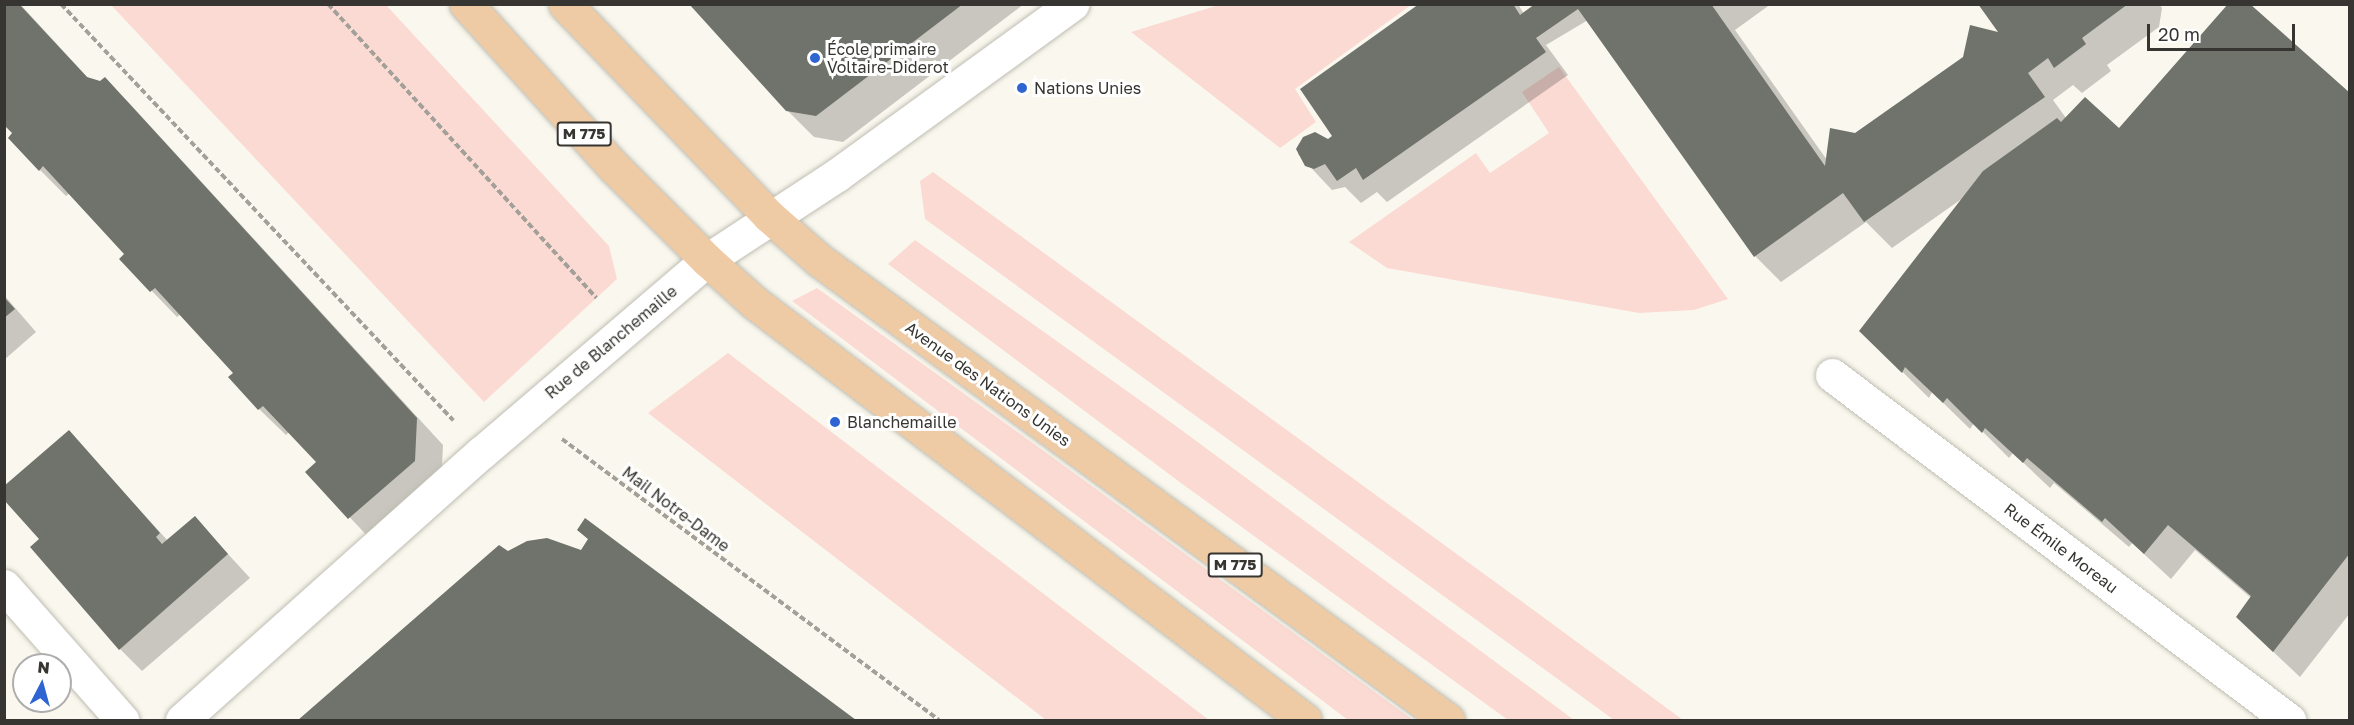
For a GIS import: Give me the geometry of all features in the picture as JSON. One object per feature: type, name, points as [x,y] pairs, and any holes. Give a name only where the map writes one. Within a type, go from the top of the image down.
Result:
[{"type":"main road","name":"M 775","points":[[466,4],[614,167],[707,260],[774,318],[1305,720]]},
{"type":"main road","name":"Avenue des Nations Unies","points":[[565,4],[769,216],[842,279],[1448,720]]},
{"type":"street","name":"Rue de Blanchemaille","points":[[182,720],[481,453],[707,260],[769,216],[837,175],[1072,4]]},
{"type":"street","name":"Rue Émile Moreau","points":[[1832,375],[2289,720]]},
{"type":"street","points":[[4,586],[122,720]]},
{"type":"path","points":[[61,4],[457,424]]},
{"type":"path","points":[[327,4],[596,298]]},
{"type":"path","name":"Mail Notre-Dame","points":[[552,432],[939,720]]},
{"type":"shaded area","points":[[1222,4],[1411,5],[1295,89],[1316,122],[1280,148],[1131,32]]},
{"type":"shaded area","points":[[111,5],[386,5],[609,246],[617,279],[484,402]]},
{"type":"shaded area","points":[[1559,67],[1728,299],[1694,310],[1639,313],[1387,268],[1349,242],[1476,153],[1490,173],[1549,133],[1522,92]]},
{"type":"shaded area","points":[[933,172],[1683,720],[1614,720],[925,219],[920,181]]},
{"type":"shaded area","points":[[915,240],[1176,426],[1574,720],[1508,720],[1181,483],[888,264]]},
{"type":"shaded area","points":[[817,288],[1413,720],[1348,720],[792,301]]},
{"type":"shaded area","points":[[728,353],[1209,720],[1046,720],[648,413]]},
{"type":"building","points":[[4,4],[19,4],[87,77],[100,81],[105,77],[417,418],[415,461],[348,519],[305,472],[316,462],[263,406],[258,410],[228,377],[233,373],[155,288],[150,292],[119,259],[124,254],[43,166],[39,171],[8,138],[12,133],[4,125]]},
{"type":"building","name":"École primaire Voltaire-Diderot","points":[[689,4],[963,4],[816,116],[786,111]]},
{"type":"building","points":[[1419,4],[1513,4],[1520,15],[1535,4],[1711,4],[1825,166],[1830,128],[1855,133],[1963,57],[1970,25],[1998,32],[1978,4],[2128,4],[2082,38],[2086,44],[2054,68],[2048,58],[2028,73],[2045,97],[1864,222],[1843,193],[1754,257],[1578,9],[1536,38],[1546,52],[1363,180],[1356,168],[1337,181],[1325,164],[1314,169],[1305,166],[1296,149],[1303,137],[1315,132],[1328,139],[1332,136],[1300,89]]},
{"type":"building","points":[[2228,4],[2250,4],[2350,93],[2350,553],[2273,652],[2236,617],[2251,596],[2168,525],[2144,554],[2105,518],[2102,522],[2027,458],[2023,463],[1985,428],[1982,433],[1947,398],[1943,403],[1905,367],[1902,373],[1859,331],[1983,171],[2057,118],[2061,122],[2085,97],[2119,128]]},
{"type":"building","points":[[4,297],[15,309],[4,318]]},
{"type":"building","points":[[69,430],[160,533],[156,537],[162,544],[195,516],[228,554],[119,650],[30,547],[39,539],[4,500],[4,486]]},
{"type":"building","points":[[585,518],[856,720],[298,720],[499,545],[508,551],[527,541],[547,538],[581,550],[588,539],[577,530]]},
{"type":"place","name":"École primaire Voltaire-Diderot","points":[[815,58]]},
{"type":"place","name":"Nations Unies","points":[[1022,88]]},
{"type":"place","name":"Blanchemaille","points":[[835,422]]}]
